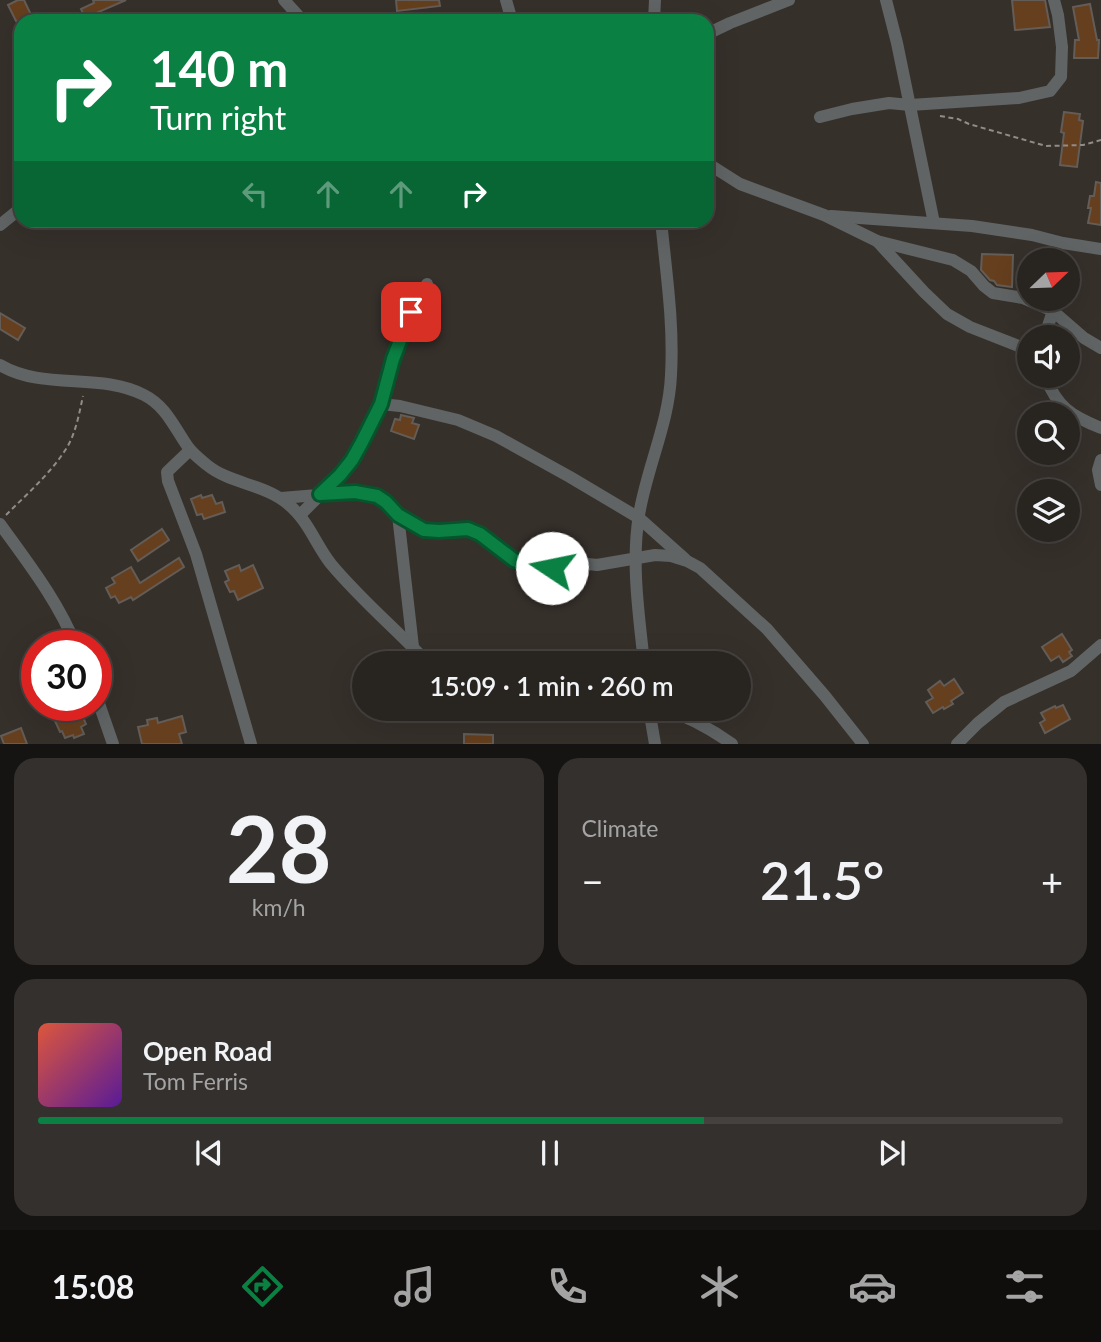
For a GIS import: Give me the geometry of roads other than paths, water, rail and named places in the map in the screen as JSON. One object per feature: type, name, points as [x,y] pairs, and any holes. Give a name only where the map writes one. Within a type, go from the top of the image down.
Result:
[{"type":"street","points":[[284,0],[297,14]]},
{"type":"street","points":[[714,31],[789,0]]},
{"type":"street","points":[[886,0],[934,223]]},
{"type":"street","points":[[820,117],[889,103],[910,105],[1019,98],[1050,91],[1061,77],[1062,47],[1054,0]]},
{"type":"street","points":[[714,167],[740,184],[824,215],[877,241],[953,260],[971,271],[993,293],[1017,297]]},
{"type":"street","points":[[0,225],[14,214]]},
{"type":"street","points":[[824,215],[997,229],[1101,249]]},
{"type":"street","points":[[643,651],[636,560],[639,518],[646,479],[663,424],[671,376],[670,311],[662,228]]},
{"type":"street","points":[[877,241],[947,314],[970,327],[1017,345]]},
{"type":"street","points":[[300,515],[352,460],[381,404],[393,359],[411,312],[428,284]]},
{"type":"street","points":[[1054,312],[1084,338],[1101,348]]},
{"type":"street","points":[[0,365],[41,379],[86,381],[128,387],[160,405],[190,450],[210,468],[281,498],[290,505],[300,515],[328,561],[355,592],[417,651]]},
{"type":"street","points":[[1050,388],[1069,413],[1083,422],[1101,428]]},
{"type":"street","points":[[381,404],[400,405],[458,419],[483,430],[639,518],[767,629],[863,744]]},
{"type":"street","points":[[190,450],[167,472],[167,481],[196,554],[251,744]]},
{"type":"street","points":[[1101,460],[1098,470],[1101,485]]},
{"type":"street","points":[[281,498],[355,492],[377,496],[398,515],[424,530],[468,529],[480,534],[514,560],[533,567],[552,568],[579,563],[597,565],[655,555],[687,561]]},
{"type":"street","points":[[398,515],[413,647]]},
{"type":"street","points":[[0,522],[39,578],[69,630]]},
{"type":"street","points":[[957,744],[1004,702],[1071,671],[1101,645]]},
{"type":"street","points":[[105,721],[113,744]]},
{"type":"street","points":[[651,721],[656,743]]},
{"type":"street","points":[[694,721],[732,744]]},
{"type":"street","points":[[242,744],[246,728]]}]
